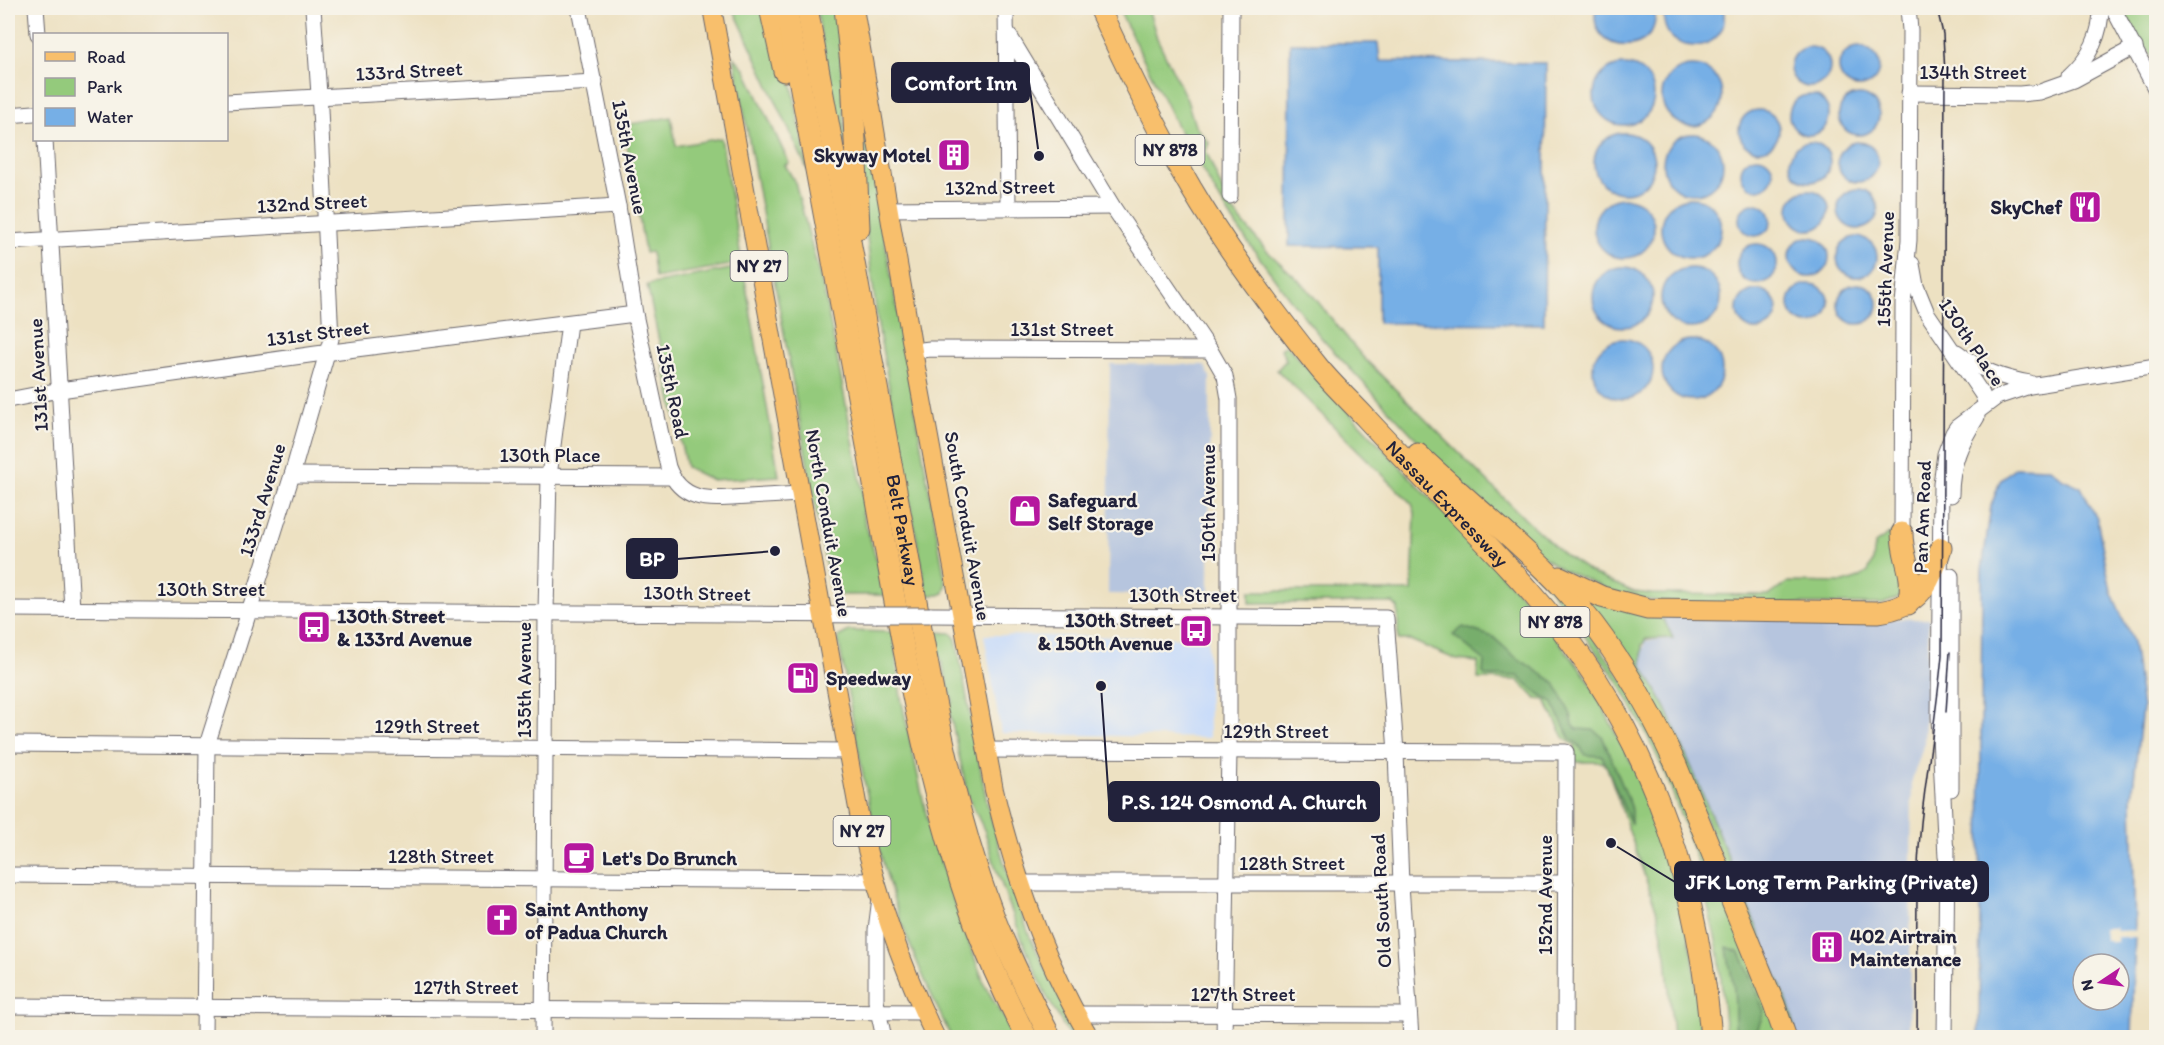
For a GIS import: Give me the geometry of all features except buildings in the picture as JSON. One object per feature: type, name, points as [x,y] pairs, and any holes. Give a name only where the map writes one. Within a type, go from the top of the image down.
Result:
[{"type":"highway","points":[[770,8],[806,180],[842,378],[871,465]]},
{"type":"highway","name":"Belt Parkway","points":[[786,8],[918,717],[948,841],[982,943],[1027,1038]]},
{"type":"highway","name":"Belt Parkway","points":[[807,8],[922,634],[958,799],[994,915],[1021,980],[1051,1038]]},
{"type":"highway","points":[[845,8],[852,74],[864,315]]},
{"type":"highway","name":"Nassau Expressway","points":[[1099,8],[1186,180],[1256,285],[1320,369],[1544,607],[1580,655],[1612,705],[1649,777],[1683,871],[1701,950],[1711,1038]]},
{"type":"highway","points":[[1256,285],[1413,449],[1543,567],[1600,633],[1637,690],[1685,785],[1786,1038]]},
{"type":"highway","points":[[1902,533],[1903,551],[1911,581],[1908,604]]},
{"type":"highway","points":[[1543,567],[1602,597],[1637,607],[1659,610],[1870,612],[1892,610],[1908,604],[1925,588],[1941,548]]},
{"type":"main road","name":"North Conduit Avenue","points":[[712,8],[861,825],[878,889],[900,955],[936,1038]]},
{"type":"main road","name":"South Conduit Avenue","points":[[854,8],[913,351],[1001,821],[1019,883],[1040,938],[1090,1038]]},
{"type":"street","points":[[36,8],[38,33]]},
{"type":"street","name":"133rd Avenue","points":[[204,1038],[207,745],[292,475],[331,339],[320,97],[313,8]]},
{"type":"street","name":"135th Avenue","points":[[579,8],[618,206],[635,315]]},
{"type":"street","points":[[1006,8],[1008,207]]},
{"type":"street","points":[[1230,196],[1231,8]]},
{"type":"street","name":"155th Avenue","points":[[1902,533],[1903,304],[1908,240],[1908,8]]},
{"type":"street","points":[[2058,87],[2084,62],[2092,50],[2102,8]]},
{"type":"street","points":[[2113,8],[2157,90]]},
{"type":"street","name":"150th Avenue","points":[[1007,32],[1113,207],[1210,350],[1225,376],[1229,399],[1224,1038]]},
{"type":"street","name":"134th Street","points":[[1909,93],[2028,94],[2058,87],[2135,47]]},
{"type":"street","name":"133rd Street","points":[[228,102],[595,82]]},
{"type":"street","points":[[8,115],[33,113]]},
{"type":"street","name":"131st Avenue","points":[[45,141],[72,609]]},
{"type":"street","name":"132nd Street","points":[[8,242],[618,206]]},
{"type":"street","name":"132nd Street","points":[[888,209],[1113,207]]},
{"type":"street","name":"130th Place","points":[[1908,240],[1919,296],[1927,314],[1959,364],[1982,394],[1986,404],[2008,392],[2039,385],[2157,366]]},
{"type":"street","name":"131st Street","points":[[8,400],[60,390],[328,353],[635,315]]},
{"type":"street","name":"135th Road","points":[[635,315],[671,477]]},
{"type":"street","name":"135th Avenue","points":[[543,1038],[549,476],[569,323]]},
{"type":"street","points":[[1947,343],[1980,368],[2005,378],[2039,385]]},
{"type":"street","name":"131st Street","points":[[913,351],[930,349],[1210,350]]},
{"type":"street","name":"Pan Am Road","points":[[1946,857],[1939,750],[1941,484],[1945,453],[1957,428],[1986,404]]},
{"type":"street","name":"Pan Am Road","points":[[1945,1038],[1946,857],[1951,784],[1951,486],[1953,464],[1958,449],[1986,404]]},
{"type":"street","name":"130th Place","points":[[292,475],[671,477]]},
{"type":"street","points":[[671,477],[680,488],[704,498],[800,494]]},
{"type":"street","name":"130th Street","points":[[8,609],[1386,618]]},
{"type":"street","name":"Old South Road","points":[[1386,618],[1396,752],[1401,884],[1411,1038]]},
{"type":"street","name":"129th Street","points":[[8,744],[847,751]]},
{"type":"street","name":"129th Street","points":[[986,750],[1566,752]]},
{"type":"street","name":"152nd Avenue","points":[[1564,1038],[1566,752]]},
{"type":"street","name":"128th Street","points":[[8,875],[545,878],[878,889]]},
{"type":"street","name":"128th Street","points":[[1019,883],[1566,883]]},
{"type":"street","points":[[878,889],[876,1001],[884,1038]]},
{"type":"street","name":"127th Street","points":[[8,1006],[924,1012]]},
{"type":"street","name":"127th Street","points":[[1077,1014],[1408,1016]]},
{"type":"shaded area","points":[[1110,364],[1205,365],[1210,377],[1209,595],[1108,594]]},
{"type":"shaded area","points":[[1661,617],[1929,619],[1924,744],[1912,780],[1909,1037],[1794,1037],[1640,663],[1645,641],[1670,639]]},
{"type":"shaded area","points":[[984,635],[1208,638],[1209,738],[1001,733]]},
{"type":"green space","points":[[733,8],[778,8],[808,171]]},
{"type":"green space","points":[[816,8],[838,8],[846,148],[842,144]]},
{"type":"green space","points":[[1118,8],[1148,8],[1157,38],[1187,100],[1195,126],[1209,143],[1206,151],[1229,206],[1266,250],[1306,287],[1361,355],[1563,554],[1595,575],[1634,592],[1770,595],[1788,582],[1844,583],[1859,578],[1868,572],[1873,561],[1875,544],[1898,528],[1905,590],[1896,599],[1882,604],[1679,604],[1624,596],[1563,570],[1540,555],[1438,462],[1324,341],[1289,298],[1237,227],[1211,185],[1178,128]]},
{"type":"green space","points":[[2122,8],[2156,8],[2156,66],[2149,51],[2142,45]]},
{"type":"green space","points":[[734,57],[745,69],[789,163],[785,165],[795,182],[825,296],[866,508],[862,512],[887,595],[838,595],[830,588]]},
{"type":"green space","points":[[862,112],[946,585],[944,593],[939,595],[927,595],[878,326],[864,213]]},
{"type":"green space","points":[[671,117],[676,146],[721,138],[742,263],[655,278],[651,252],[645,253],[624,125]]},
{"type":"green space","points":[[735,268],[744,274],[779,476],[712,480],[686,467],[647,285]]},
{"type":"green space","points":[[1286,345],[1533,608],[1588,679],[1648,795],[1678,887],[1693,957],[1701,1037],[1673,1037],[1666,956],[1658,915],[1607,767],[1602,762],[1575,762],[1575,745],[1565,739],[1545,700],[1536,699],[1518,680],[1478,679],[1478,662],[1457,660],[1410,640],[1398,640],[1398,608],[1393,603],[1250,603],[1250,591],[1412,591],[1415,513],[1412,504],[1277,370],[1286,360],[1281,349]]},
{"type":"green space","points":[[1501,538],[1555,583],[1652,722],[1782,1037],[1726,1037],[1719,954],[1699,867],[1667,777],[1617,680],[1550,589]]},
{"type":"green space","points":[[1573,587],[1664,620],[1673,638],[1646,639],[1642,645],[1642,665],[1666,708],[1695,776],[1792,1014],[1796,1037],[1793,1037],[1685,767]]},
{"type":"green space","points":[[1463,627],[1493,637],[1513,655],[1555,683],[1571,715],[1573,725],[1577,729],[1593,730],[1602,736],[1631,806],[1631,824],[1602,756],[1585,755],[1579,745],[1570,738],[1552,702],[1518,676],[1486,676],[1483,673],[1484,660],[1453,635]]},
{"type":"green space","points":[[849,631],[893,632],[901,698],[927,818],[954,902],[985,986],[1016,1037],[951,1037],[917,962],[889,884],[867,793],[838,637]]},
{"type":"green space","points":[[933,632],[951,633],[956,639],[987,803],[1005,866],[1030,937],[1082,1037],[1070,1037],[1047,997],[1023,942],[985,832],[968,796],[948,705],[953,702]]},
{"type":"green space","points":[[1727,947],[1740,952],[1764,1011],[1755,1037],[1737,1037],[1734,990]]},
{"type":"water","points":[[1596,8],[1654,8],[1654,24],[1648,36],[1638,43],[1625,46],[1613,43],[1602,36],[1596,24]]},
{"type":"water","points":[[1665,8],[1723,8],[1724,24],[1717,36],[1707,43],[1694,46],[1682,44],[1671,37],[1665,25]]},
{"type":"water","points":[[1290,43],[1378,43],[1380,61],[1546,63],[1544,324],[1378,323],[1378,247],[1289,246]]},
{"type":"water","points":[[1810,47],[1824,53],[1830,67],[1824,81],[1810,87],[1796,81],[1790,67],[1796,53]]},
{"type":"water","points":[[1859,47],[1873,53],[1879,67],[1873,81],[1859,87],[1845,81],[1839,67],[1845,53]]},
{"type":"water","points":[[1618,65],[1630,65],[1641,70],[1649,78],[1654,95],[1652,107],[1641,120],[1630,125],[1618,125],[1607,120],[1599,112],[1594,101],[1594,89],[1599,78],[1607,70]]},
{"type":"water","points":[[1686,66],[1698,66],[1709,71],[1717,79],[1722,96],[1720,108],[1709,121],[1698,126],[1686,126],[1675,121],[1667,113],[1662,102],[1662,90],[1667,79],[1675,71]]},
{"type":"water","points":[[1809,95],[1823,101],[1829,115],[1823,129],[1809,135],[1795,129],[1789,115],[1795,101]]},
{"type":"water","points":[[1859,95],[1873,101],[1879,115],[1873,129],[1859,135],[1845,129],[1839,115],[1845,101]]},
{"type":"water","points":[[1759,110],[1773,116],[1779,130],[1773,144],[1759,150],[1745,144],[1739,130],[1745,116]]},
{"type":"water","points":[[1618,133],[1630,133],[1641,138],[1649,146],[1654,163],[1652,175],[1641,188],[1630,193],[1618,193],[1607,188],[1599,180],[1594,169],[1594,157],[1599,146],[1607,138]]},
{"type":"water","points":[[1687,134],[1699,134],[1710,139],[1718,147],[1723,164],[1721,176],[1710,189],[1699,194],[1687,194],[1676,189],[1668,181],[1663,170],[1663,158],[1668,147],[1676,139]]},
{"type":"water","points":[[1810,142],[1824,148],[1830,162],[1824,176],[1810,182],[1796,176],[1790,162],[1796,148]]},
{"type":"water","points":[[1858,142],[1872,148],[1878,162],[1872,176],[1858,182],[1844,176],[1838,162],[1844,148]]},
{"type":"water","points":[[1757,157],[1768,162],[1773,173],[1768,184],[1757,189],[1746,184],[1741,173],[1746,162]]},
{"type":"water","points":[[1858,189],[1872,195],[1878,209],[1872,223],[1858,229],[1844,223],[1838,209],[1844,195]]},
{"type":"water","points":[[1809,190],[1823,196],[1829,210],[1823,224],[1809,230],[1795,224],[1789,210],[1795,196]]},
{"type":"water","points":[[1618,198],[1630,198],[1641,203],[1649,211],[1654,228],[1652,240],[1641,253],[1630,258],[1618,258],[1607,253],[1599,245],[1594,234],[1594,222],[1599,211],[1607,203]]},
{"type":"water","points":[[1685,198],[1697,198],[1708,203],[1716,211],[1721,228],[1719,240],[1708,253],[1697,258],[1685,258],[1674,253],[1666,245],[1661,234],[1661,222],[1666,211],[1674,203]]},
{"type":"water","points":[[1755,204],[1766,209],[1771,220],[1766,231],[1755,236],[1744,231],[1739,220],[1744,209]]},
{"type":"water","points":[[1809,237],[1823,243],[1829,257],[1823,271],[1809,277],[1795,271],[1789,257],[1795,243]]},
{"type":"water","points":[[1857,237],[1871,243],[1877,257],[1871,271],[1857,277],[1843,271],[1837,257],[1843,243]]},
{"type":"water","points":[[1757,244],[1771,250],[1777,264],[1771,278],[1757,284],[1743,278],[1737,264],[1743,250]]},
{"type":"water","points":[[1617,267],[1629,267],[1640,272],[1648,280],[1653,297],[1651,309],[1640,322],[1629,327],[1617,327],[1606,322],[1598,314],[1593,303],[1593,291],[1598,280],[1606,272]]},
{"type":"water","points":[[1685,268],[1697,268],[1708,273],[1716,281],[1721,298],[1719,310],[1708,323],[1697,328],[1685,328],[1674,323],[1666,315],[1661,304],[1661,292],[1666,281],[1674,273]]},
{"type":"water","points":[[1809,284],[1823,290],[1829,304],[1823,318],[1809,324],[1795,318],[1789,304],[1795,290]]},
{"type":"water","points":[[1858,284],[1872,290],[1878,304],[1872,318],[1858,324],[1844,318],[1838,304],[1844,290]]},
{"type":"water","points":[[1757,290],[1771,296],[1777,310],[1771,324],[1757,330],[1743,324],[1737,310],[1743,296]]},
{"type":"water","points":[[1617,339],[1629,339],[1640,344],[1648,352],[1653,369],[1651,381],[1640,394],[1629,399],[1617,399],[1606,394],[1598,386],[1593,375],[1593,363],[1598,352],[1606,344]]},
{"type":"water","points":[[1686,340],[1698,340],[1709,345],[1717,353],[1722,370],[1720,382],[1709,395],[1698,400],[1686,400],[1675,395],[1667,387],[1662,376],[1662,364],[1667,353],[1675,345]]},
{"type":"water","points":[[2015,467],[2050,468],[2063,479],[2081,487],[2097,519],[2111,591],[2133,642],[2142,708],[2132,797],[2135,932],[2132,1037],[1979,1038],[1982,570],[1991,506],[2000,481]]},
{"type":"pier","points":[[2104,928],[2116,928],[2116,931],[2138,930],[2138,937],[2117,937],[2117,942],[2110,942],[2110,940],[2105,940]]},
{"type":"tram line","points":[[1917,1038],[1919,850],[1942,655],[1945,75],[1943,34],[1937,8]]},
{"type":"tram line","points":[[1946,712],[1950,652]]},
{"type":"place","name":"Skyway Motel","points":[[954,155]]},
{"type":"place","name":"Comfort Inn","points":[[1039,156]]},
{"type":"place","name":"SkyChef","points":[[2085,207]]},
{"type":"place","name":"Safeguard Self Storage","points":[[1025,511]]},
{"type":"place","name":"BP","points":[[775,551]]},
{"type":"place","name":"130th Street & 133rd Avenue","points":[[314,627]]},
{"type":"place","name":"130th Street & 150th Avenue","points":[[1196,631]]},
{"type":"place","name":"Speedway","points":[[803,678]]},
{"type":"place","name":"P.S. 124 Osmond A. Church","points":[[1101,686]]},
{"type":"place","name":"JFK Long Term Parking (Private)","points":[[1611,843]]},
{"type":"place","name":"Let's Do Brunch","points":[[579,858]]},
{"type":"place","name":"Saint Anthony of Padua Church","points":[[502,920]]},
{"type":"place","name":"402 Airtrain Maintenance","points":[[1827,947]]}]
